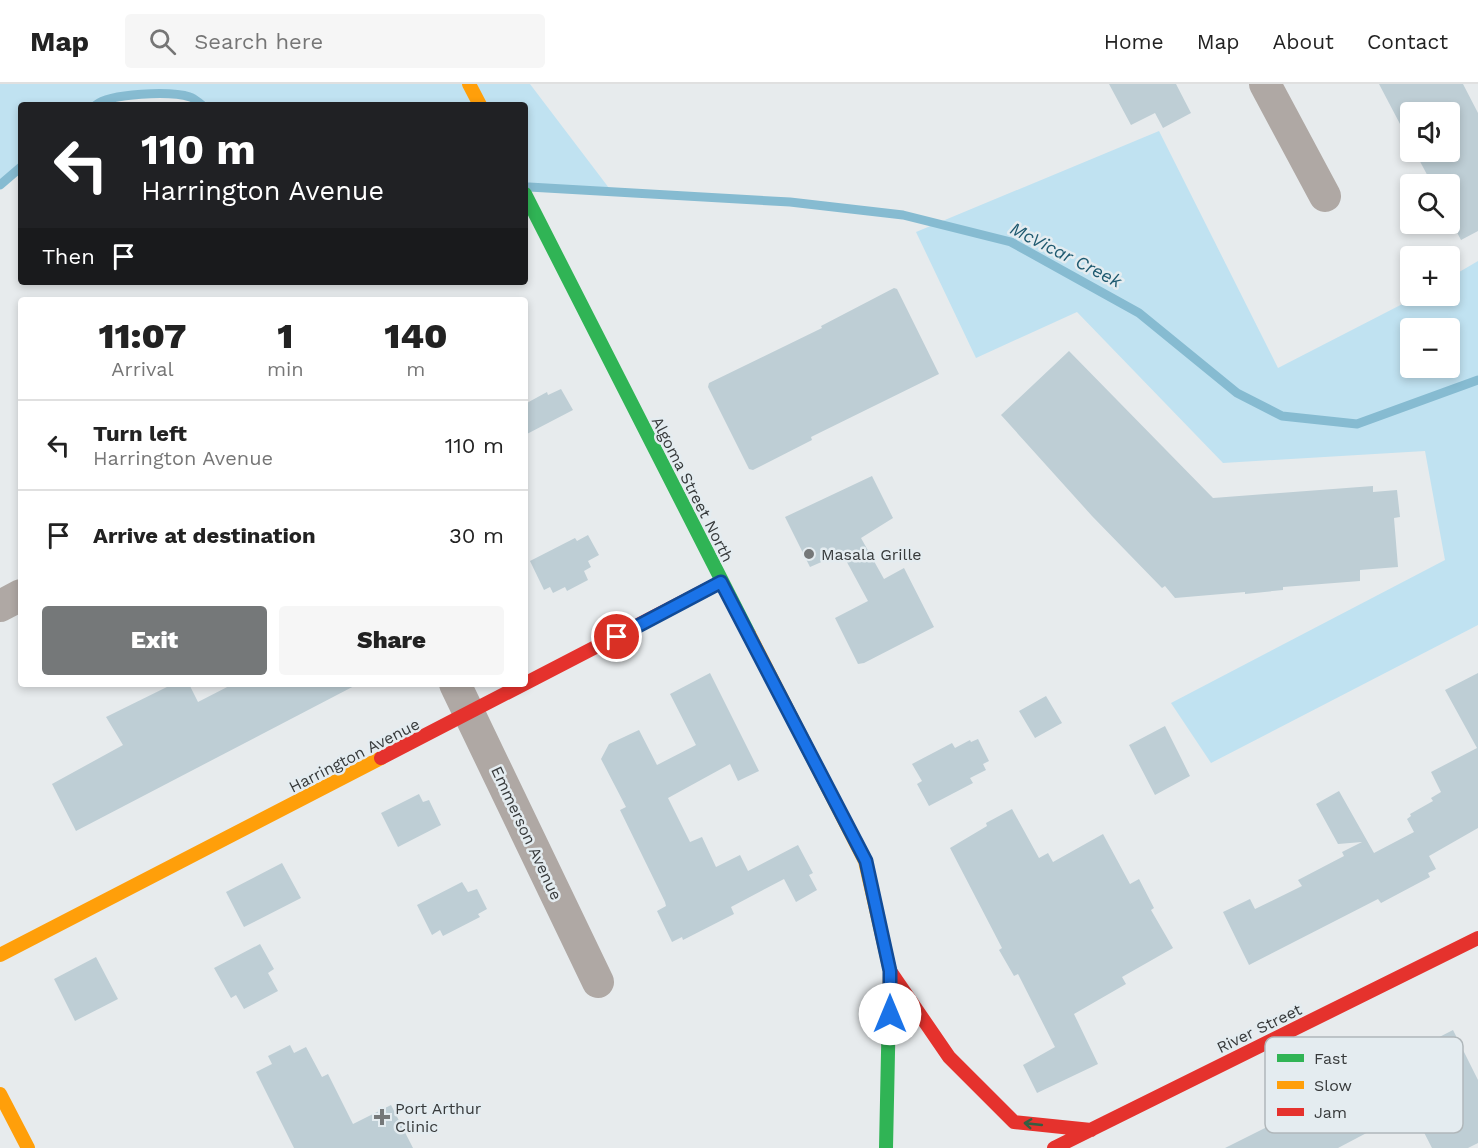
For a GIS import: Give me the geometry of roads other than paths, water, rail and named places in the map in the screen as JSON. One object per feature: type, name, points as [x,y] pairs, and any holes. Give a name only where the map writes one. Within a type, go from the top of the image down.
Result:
[{"type":"street","points":[[469,84],[478,102]]},
{"type":"street","points":[[1265,84],[1325,196]]},
{"type":"street","name":"Algoma Street North","points":[[528,200],[721,582],[866,861],[890,971],[886,1148]]},
{"type":"street","name":"Harrington Avenue","points":[[528,683],[721,582]]},
{"type":"street","points":[[0,606],[18,597]]},
{"type":"street","name":"Emmerson Avenue","points":[[457,687],[598,982]]},
{"type":"street","name":"Harrington Avenue","points":[[0,955],[521,687]]},
{"type":"street","name":"River Street","points":[[1278,1037],[1478,938]]},
{"type":"street","points":[[890,971],[949,1057],[1014,1122],[1091,1130]]},
{"type":"street","name":"River Street","points":[[1054,1148],[1265,1044]]},
{"type":"street","points":[[0,1094],[28,1148]]},
{"type":"waterway","name":"McVicar Creek","points":[[101,102],[127,96],[156,94],[181,95],[198,102]]},
{"type":"waterway","name":"McVicar Creek","points":[[0,185],[18,170]]},
{"type":"waterway","name":"McVicar Creek","points":[[529,187],[790,202],[903,215],[1011,242],[1139,313],[1237,393],[1282,416],[1357,424],[1478,380]]},
{"type":"place","name":"Masala Grille","points":[[809,554]]},
{"type":"place","name":"Port Arthur Clinic","points":[[382,1117]]}]
